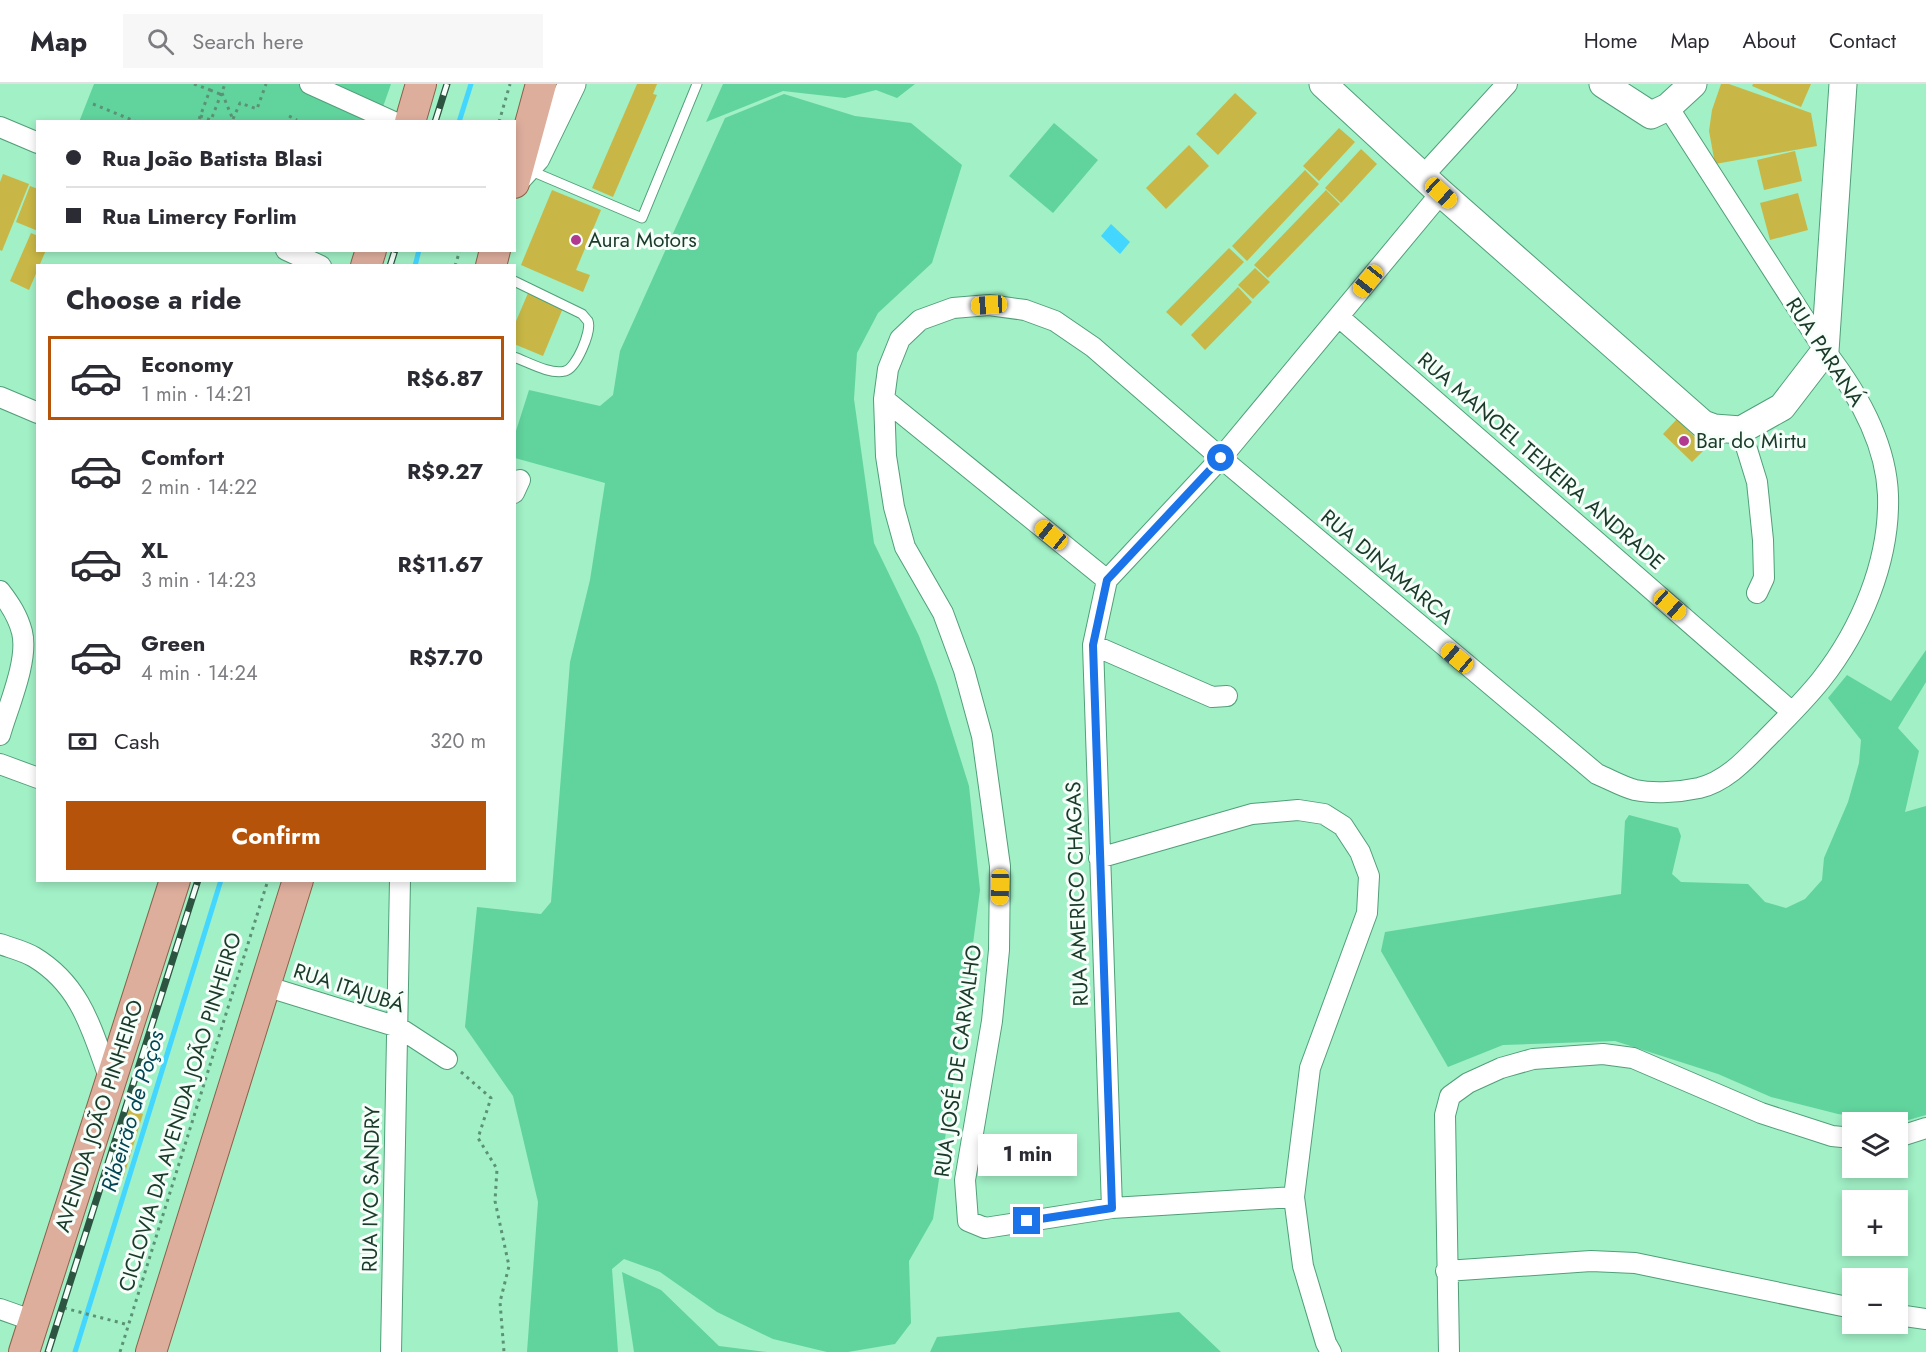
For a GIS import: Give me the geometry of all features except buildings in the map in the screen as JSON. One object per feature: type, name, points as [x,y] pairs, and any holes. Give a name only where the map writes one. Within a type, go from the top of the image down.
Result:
[{"type":"main road","points":[[411,120],[421,84]]},
{"type":"main road","points":[[519,178],[541,84]]},
{"type":"main road","name":"AVENIDA JOÃO PINHEIRO","points":[[24,1352],[174,882]]},
{"type":"main road","points":[[151,1352],[297,882]]},
{"type":"street","points":[[310,84],[390,120]]},
{"type":"street","points":[[519,178],[536,158],[572,84]]},
{"type":"street","points":[[1323,84],[1432,184],[1703,424],[1714,428],[1741,430],[1782,407],[1825,351],[1842,84]]},
{"type":"street","points":[[884,399],[1107,580],[1221,458],[1339,317],[1432,184],[1507,84]]},
{"type":"street","points":[[1603,84],[1651,114],[1668,107],[1693,84]]},
{"type":"street","name":"RUA PARANÁ","points":[[1668,107],[1825,351],[1847,378],[1879,442],[1888,494],[1884,545],[1872,589],[1846,643],[1821,680],[1792,712]]},
{"type":"street","points":[[0,127],[36,142]]},
{"type":"street","points":[[290,252],[317,264]]},
{"type":"street","name":"RUA JOSÉ DE CARVALHO","points":[[1112,1208],[985,1228],[968,1221],[965,1180],[992,1021],[999,950],[1000,866],[982,736],[964,670],[943,613],[905,547],[894,507],[886,456],[884,399],[888,369],[900,339],[920,320],[954,308],[989,305],[1025,310],[1055,321],[1093,347],[1221,458]]},
{"type":"street","name":"RUA MANOEL TEIXEIRA ANDRADE","points":[[1339,317],[1792,712]]},
{"type":"street","points":[[0,397],[36,412]]},
{"type":"street","points":[[1741,430],[1757,482],[1763,540],[1764,578],[1757,592]]},
{"type":"street","name":"RUA DINAMARCA","points":[[1221,458],[1598,774],[1635,790],[1669,791],[1701,787],[1733,772],[1792,712]]},
{"type":"street","name":"RUA AMERICO CHAGAS","points":[[1107,580],[1093,645],[1112,1208]]},
{"type":"street","points":[[0,591],[15,611],[23,634],[21,663],[0,735]]},
{"type":"street","points":[[1093,645],[1212,697],[1227,696]]},
{"type":"street","points":[[0,764],[36,777]]},
{"type":"street","points":[[1099,858],[1252,814],[1298,810],[1324,814],[1343,826],[1359,852],[1369,876],[1367,914],[1310,1068],[1294,1197],[1303,1266],[1326,1343],[1331,1352]]},
{"type":"street","name":"RUA IVO SANDRY","points":[[391,1352],[400,882]]},
{"type":"street","points":[[0,944],[33,956],[57,973],[78,998],[110,1080]]},
{"type":"street","name":"RUA ITAJUBÁ","points":[[265,986],[398,1027],[447,1059]]},
{"type":"street","points":[[90,1025],[122,1042]]},
{"type":"street","points":[[1449,1352],[1445,1115],[1450,1096],[1468,1083],[1501,1068],[1533,1059],[1603,1054],[1633,1058],[1761,1113],[1832,1136],[1842,1137]]},
{"type":"street","points":[[1908,1134],[1926,1128]]},
{"type":"street","points":[[1112,1208],[1294,1197]]},
{"type":"street","points":[[1446,1271],[1591,1261],[1635,1263],[1842,1306]]},
{"type":"street","points":[[0,1310],[34,1321]]},
{"type":"street","points":[[1908,1316],[1926,1318]]},
{"type":"lane","points":[[519,178],[642,218],[697,84]]},
{"type":"lane","points":[[516,282],[582,314],[588,321],[589,330],[574,366],[566,371],[556,371],[516,358]]},
{"type":"path","points":[[194,84],[221,93]]},
{"type":"path","points":[[210,120],[225,84]]},
{"type":"path","points":[[233,120],[240,104],[257,109],[266,84]]},
{"type":"path","points":[[500,120],[510,84]]},
{"type":"path","points":[[199,120],[210,90]]},
{"type":"path","points":[[221,93],[233,120]]},
{"type":"path","points":[[93,104],[132,120]]},
{"type":"path","points":[[200,116],[208,120]]},
{"type":"path","points":[[289,116],[295,120]]},
{"type":"path","name":"CICLOVIA DA AVENIDA JOÃO PINHEIRO","points":[[120,1352],[267,882]]},
{"type":"path","points":[[447,1059],[491,1098],[478,1138],[498,1169],[495,1201],[509,1266],[500,1302],[504,1352]]},
{"type":"path","points":[[62,1308],[129,1325]]},
{"type":"green space","points":[[94,84],[391,84],[378,120],[80,120]]},
{"type":"green space","points":[[723,84],[915,84],[897,98],[876,90],[845,98],[783,91],[706,122]]},
{"type":"green space","points":[[784,94],[855,116],[911,123],[962,165],[932,263],[878,313],[857,353],[854,399],[874,543],[919,636],[937,684],[969,786],[980,890],[933,1219],[909,1261],[911,1323],[895,1344],[848,1352],[827,1352],[773,1339],[717,1312],[660,1272],[624,1259],[612,1269],[618,1352],[527,1352],[538,1202],[513,1096],[465,1027],[477,907],[541,914],[551,902],[570,662],[590,580],[605,483],[516,458],[516,431],[529,390],[600,406],[613,395],[620,351],[725,118]]},
{"type":"green space","points":[[1054,123],[1098,160],[1053,213],[1009,176]]},
{"type":"green space","points":[[1926,650],[1926,682],[1898,728],[1919,751],[1905,812],[1926,806],[1926,1115],[1908,1120],[1908,1112],[1842,1112],[1842,1115],[1838,1114],[1771,1097],[1718,1074],[1615,1041],[1503,1045],[1448,1067],[1381,951],[1385,932],[1621,894],[1625,821],[1629,815],[1678,828],[1681,836],[1672,874],[1681,882],[1748,884],[1765,902],[1786,908],[1805,899],[1822,880],[1824,858],[1848,802],[1859,763],[1861,740],[1828,698],[1847,675],[1891,701]]},
{"type":"green space","points":[[622,1272],[661,1290],[719,1346],[767,1352],[634,1352]]},
{"type":"green space","points":[[1179,1312],[1221,1352],[930,1352],[937,1337]]},
{"type":"water","points":[[1111,224],[1130,242],[1120,254],[1101,236]]},
{"type":"waterway","name":"Ribeirão de Poços","points":[[460,120],[471,84]]},
{"type":"waterway","name":"Ribeirão de Poços","points":[[416,264],[418,252]]},
{"type":"waterway","name":"Ribeirão de Poços","points":[[75,1352],[220,882]]},
{"type":"railway","points":[[436,120],[447,84]]},
{"type":"railway","points":[[391,264],[394,252]]},
{"type":"railway","points":[[48,1352],[197,882]]},
{"type":"place","name":"Aura Motors","points":[[576,240]]},
{"type":"place","name":"Bar do Mirtu","points":[[1684,441]]},
{"type":"route","points":[[1027,1221],[1112,1208],[1093,645],[1107,580],[1221,458]]}]
